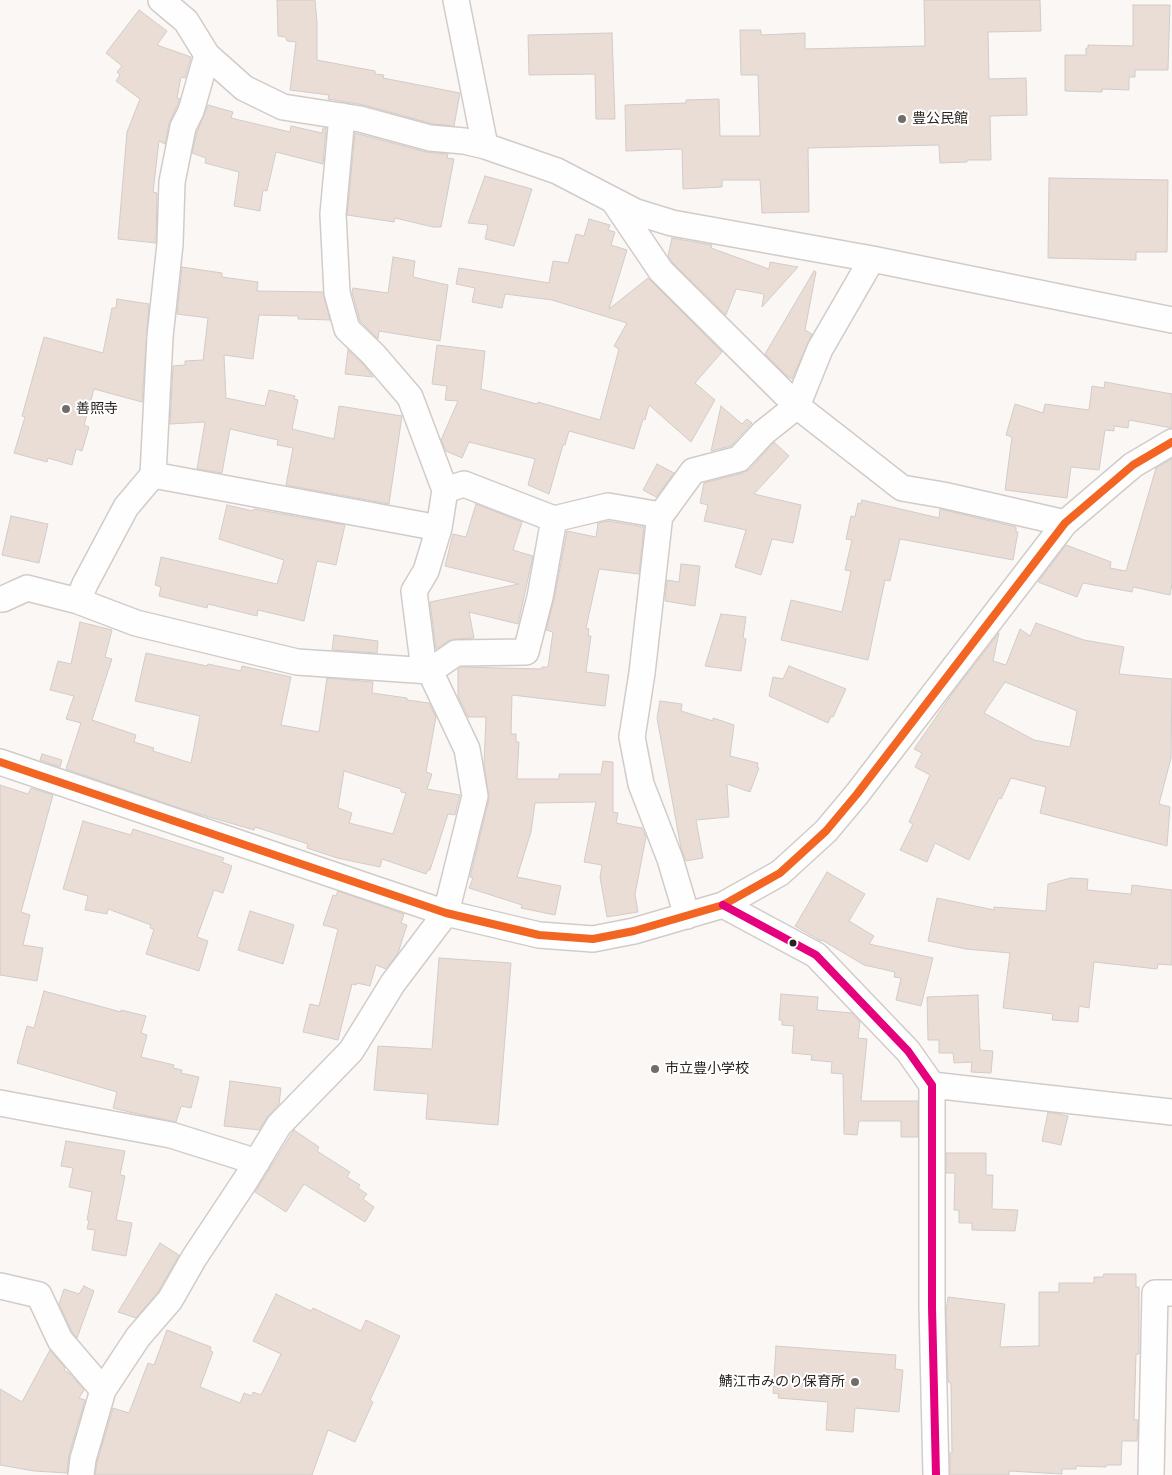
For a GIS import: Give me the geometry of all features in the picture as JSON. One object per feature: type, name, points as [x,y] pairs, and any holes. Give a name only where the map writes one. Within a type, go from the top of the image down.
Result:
[{"type":"street","points":[[160,0],[186,21],[207,56],[244,88],[283,107],[360,119],[430,138],[464,141],[485,146],[557,171],[636,212],[672,223],[872,258],[1172,320]]},
{"type":"street","points":[[456,0],[485,146]]},
{"type":"street","points":[[78,601],[126,507],[153,475],[160,336],[170,244],[172,182],[183,127],[191,111],[207,56]]},
{"type":"street","points":[[81,1475],[103,1390],[138,1337],[170,1300],[194,1258],[257,1162],[279,1124],[351,1051],[393,983],[446,913],[475,796],[467,749],[427,670],[414,591],[426,571],[439,528],[445,490],[410,397],[374,354],[347,329],[337,293],[333,214],[342,116]]},
{"type":"street","points":[[612,198],[660,271],[796,406],[902,488],[943,495],[1065,523]]},
{"type":"street","points":[[445,490],[464,484],[554,519],[608,506],[662,515],[693,471],[739,459],[764,433],[796,406],[820,349],[872,258]]},
{"type":"street","points":[[0,762],[446,913],[539,935],[594,939],[634,931],[723,905],[780,873],[826,831],[857,794],[1065,523],[1133,465],[1172,442]]},
{"type":"street","points":[[153,475],[439,528]]},
{"type":"street","points":[[660,514],[632,737],[641,784],[670,859],[687,916]]},
{"type":"street","points":[[1,605],[27,588],[78,601],[136,623],[297,662],[427,670],[456,652],[526,652],[540,598],[554,519]]},
{"type":"street","points":[[723,905],[816,955],[908,1051],[932,1085],[932,1307],[936,1475]]},
{"type":"street","points":[[932,1085],[1172,1112]]},
{"type":"street","points":[[0,1103],[171,1135],[257,1162]]},
{"type":"street","points":[[0,1286],[39,1295],[60,1340],[103,1390]]},
{"type":"street","points":[[1151,1475],[1156,1293],[1172,1293]]},
{"type":"building","points":[[277,0],[315,0],[317,60],[375,71],[375,74],[384,75],[383,78],[460,93],[454,126],[433,124],[364,105],[328,99],[329,95],[290,90],[296,42],[287,41],[286,37],[278,36]]},
{"type":"building","points":[[924,0],[1040,0],[1041,31],[988,32],[989,79],[1026,78],[1027,115],[990,116],[991,160],[940,163],[939,145],[808,148],[809,212],[762,213],[760,180],[722,180],[722,187],[683,189],[682,149],[626,151],[625,105],[686,103],[686,100],[719,99],[720,136],[760,136],[758,75],[741,75],[740,30],[761,30],[761,35],[805,33],[805,49],[925,46]]},
{"type":"building","points":[[1133,5],[1170,5],[1168,70],[1135,70],[1135,77],[1129,77],[1129,90],[1102,89],[1102,92],[1065,91],[1065,55],[1086,55],[1088,45],[1133,46]]},
{"type":"building","points":[[139,10],[167,31],[157,45],[191,57],[185,78],[181,77],[177,98],[180,99],[169,124],[165,144],[159,141],[153,192],[157,193],[156,243],[118,239],[127,132],[140,99],[116,81],[120,75],[117,72],[122,66],[106,53]]},
{"type":"building","points":[[612,33],[615,119],[596,119],[595,74],[529,75],[528,35]]},
{"type":"building","points":[[208,105],[233,112],[231,118],[290,132],[291,126],[322,133],[323,128],[326,128],[323,164],[276,152],[267,191],[263,190],[260,211],[234,206],[239,172],[205,163],[206,158],[192,153],[197,132]]},
{"type":"building","points":[[355,133],[426,152],[448,154],[447,158],[454,159],[441,227],[433,227],[395,218],[394,222],[347,215]]},
{"type":"building","points":[[485,176],[532,189],[514,246],[485,239],[488,225],[468,223]]},
{"type":"building","points":[[1049,178],[1168,180],[1167,252],[1136,252],[1136,260],[1048,258]]},
{"type":"building","points":[[589,219],[610,225],[608,230],[615,232],[611,245],[627,250],[609,309],[648,278],[722,352],[695,383],[715,400],[691,442],[649,405],[634,449],[569,431],[549,494],[528,485],[535,459],[469,442],[462,458],[446,451],[441,440],[458,401],[445,400],[447,386],[432,384],[437,345],[485,351],[481,389],[537,404],[538,402],[600,420],[619,349],[614,346],[627,323],[552,300],[505,294],[502,308],[472,302],[475,288],[456,284],[459,268],[549,283],[553,261],[568,263],[576,234],[584,236]]},
{"type":"building","points":[[672,238],[712,245],[711,248],[769,269],[770,262],[798,267],[762,307],[764,294],[736,289],[726,315],[672,262],[668,256]]},
{"type":"building","points":[[393,257],[415,261],[413,277],[448,285],[440,341],[379,331],[378,339],[360,321],[352,292],[353,288],[388,293]]},
{"type":"building","points":[[182,267],[222,273],[222,277],[258,282],[257,291],[323,292],[330,320],[298,319],[298,316],[259,315],[253,359],[224,355],[226,398],[265,406],[269,390],[295,396],[294,399],[298,400],[292,429],[334,439],[339,406],[402,416],[389,504],[286,485],[293,448],[277,445],[278,440],[230,429],[222,473],[197,469],[205,422],[170,424],[173,366],[185,365],[185,361],[203,360],[208,318],[177,314]]},
{"type":"building","points":[[814,271],[816,272],[805,330],[812,334],[792,379],[765,354]]},
{"type":"building","points":[[117,299],[149,304],[142,402],[94,389],[84,425],[89,427],[82,451],[76,449],[72,465],[48,458],[47,462],[14,453],[25,417],[22,416],[44,337],[103,353],[112,308],[116,308]]},
{"type":"building","points":[[348,350],[363,364],[373,377],[345,374]]},
{"type":"building","points":[[1105,382],[1172,394],[1172,428],[1129,420],[1128,428],[1114,426],[1114,431],[1105,430],[1099,470],[1071,467],[1067,498],[1005,490],[1012,437],[1006,435],[1015,404],[1043,413],[1045,404],[1089,410],[1092,386],[1104,388]]},
{"type":"building","points":[[721,406],[742,424],[747,419],[752,423],[731,446],[711,451]]},
{"type":"building","points":[[774,442],[789,456],[754,494],[801,505],[793,543],[772,539],[761,575],[735,567],[746,530],[704,521],[708,505],[700,503],[704,483],[743,473],[750,469]]},
{"type":"building","points":[[1172,459],[1172,584],[1170,595],[1133,587],[1132,592],[1083,583],[1077,597],[1038,582],[1066,545],[1111,562],[1110,568],[1126,571],[1156,468]]},
{"type":"building","points":[[657,464],[674,473],[656,497],[643,490]]},
{"type":"building","points":[[862,500],[939,518],[940,509],[1016,527],[1016,532],[1018,532],[1013,560],[900,539],[890,581],[885,580],[868,660],[781,640],[791,600],[842,612],[851,571],[845,570],[852,540],[846,539],[851,516],[855,517],[858,503],[861,504]]},
{"type":"building","points":[[476,504],[522,522],[513,550],[533,556],[518,624],[469,612],[474,638],[448,641],[436,649],[430,602],[519,584],[445,566],[453,534],[466,537]]},
{"type":"building","points":[[227,505],[253,511],[254,509],[345,525],[336,565],[317,561],[304,621],[258,610],[257,616],[208,604],[207,608],[159,596],[161,587],[155,585],[161,557],[277,584],[284,560],[219,539]]},
{"type":"building","points":[[11,516],[48,524],[39,563],[2,555]]},
{"type":"building","points":[[608,521],[644,527],[639,574],[599,569],[586,628],[589,629],[588,636],[591,636],[586,672],[609,675],[605,706],[512,695],[511,734],[516,734],[516,742],[519,742],[517,779],[559,779],[559,774],[601,774],[603,761],[613,762],[613,812],[618,813],[616,823],[642,828],[646,837],[635,894],[638,912],[607,917],[600,877],[602,865],[584,862],[596,802],[535,803],[531,832],[517,877],[561,886],[555,915],[521,908],[522,905],[469,888],[473,878],[470,877],[489,799],[484,765],[486,717],[468,717],[458,696],[458,669],[461,667],[542,669],[542,667],[548,667],[553,632],[546,630],[554,600],[567,531],[596,537],[598,523]]},
{"type":"building","points":[[681,564],[700,566],[695,606],[665,601],[667,580],[679,582]]},
{"type":"building","points":[[721,614],[746,617],[743,638],[746,639],[741,671],[705,666]]},
{"type":"building","points":[[80,622],[112,630],[105,657],[112,659],[92,720],[136,735],[134,742],[154,748],[153,751],[191,763],[200,716],[135,701],[146,653],[207,666],[208,664],[241,671],[242,666],[291,677],[281,725],[319,732],[327,678],[373,682],[372,693],[429,703],[436,717],[426,772],[432,774],[427,789],[460,795],[455,815],[448,814],[430,870],[426,874],[382,859],[380,867],[337,858],[307,848],[308,844],[255,827],[254,830],[182,809],[66,769],[81,723],[66,719],[74,696],[50,690],[58,661],[71,664]],"holes":[[[344,771],[401,789],[401,792],[406,793],[393,834],[349,823],[352,813],[338,808]]]},
{"type":"building","points":[[1036,623],[1084,640],[1124,647],[1119,674],[1172,679],[1171,758],[1159,804],[1170,807],[1167,846],[1040,813],[1046,787],[1011,778],[1001,799],[999,798],[969,860],[935,843],[927,862],[900,850],[913,824],[909,822],[930,775],[915,767],[922,753],[914,749],[954,691],[999,633],[993,661],[1006,665],[1020,629],[1030,636]],"holes":[[[1005,682],[1077,711],[1070,747],[1034,740],[984,713]]]},
{"type":"building","points":[[334,635],[378,641],[377,653],[332,650]]},
{"type":"building","points":[[789,666],[846,689],[833,717],[831,716],[828,723],[769,696],[773,677],[783,679]]},
{"type":"building","points":[[660,701],[682,704],[681,711],[734,725],[730,756],[758,763],[757,767],[759,768],[750,792],[727,784],[729,817],[696,820],[703,858],[686,861],[681,848],[657,718]]},
{"type":"building","points":[[42,754],[62,760],[60,767],[40,760]]},
{"type":"building","points":[[0,785],[28,794],[31,788],[53,795],[21,912],[30,915],[23,945],[43,948],[37,981],[0,975]]},
{"type":"building","points":[[83,821],[131,835],[133,829],[224,858],[222,862],[232,866],[223,893],[214,890],[197,937],[208,941],[199,971],[146,954],[154,929],[150,928],[151,925],[108,909],[107,914],[85,910],[88,896],[63,889]]},
{"type":"building","points":[[827,872],[865,894],[849,921],[874,936],[869,944],[933,958],[921,1006],[896,1000],[901,978],[894,977],[895,972],[864,965],[795,926]]},
{"type":"building","points":[[1071,878],[1088,879],[1087,890],[1131,894],[1132,885],[1172,890],[1172,965],[1158,964],[1157,969],[1094,962],[1089,1008],[1079,1006],[1078,1022],[1052,1020],[1053,1014],[1003,1008],[1010,953],[966,949],[928,941],[937,898],[994,910],[994,907],[1046,911],[1048,884]]},
{"type":"building","points":[[338,891],[404,914],[401,923],[407,925],[398,953],[386,969],[376,965],[370,986],[357,983],[356,985],[352,984],[338,1040],[303,1032],[310,1004],[319,1006],[338,929],[323,925],[333,895],[336,896]]},
{"type":"building","points":[[250,911],[294,925],[283,964],[238,950]]},
{"type":"building","points":[[439,958],[511,963],[498,1125],[426,1119],[428,1094],[374,1090],[378,1046],[432,1049]]},
{"type":"building","points":[[44,991],[121,1012],[121,1010],[146,1016],[141,1033],[147,1035],[141,1057],[174,1065],[173,1068],[182,1070],[181,1073],[199,1077],[191,1108],[181,1106],[176,1122],[113,1108],[117,1092],[17,1063],[27,1026],[34,1028]]},
{"type":"building","points":[[781,994],[818,997],[817,1010],[852,1013],[860,1022],[858,1038],[867,1039],[861,1101],[918,1101],[918,1137],[901,1137],[901,1121],[859,1121],[857,1135],[844,1134],[843,1074],[831,1073],[832,1062],[811,1060],[812,1055],[792,1053],[794,1026],[782,1025],[782,1020],[779,1020]]},
{"type":"building","points":[[978,995],[980,1050],[993,1051],[991,1073],[971,1072],[972,1062],[954,1063],[953,1053],[939,1053],[939,1040],[928,1040],[927,997]]},
{"type":"building","points":[[230,1081],[281,1088],[279,1104],[267,1117],[259,1130],[224,1126]]},
{"type":"building","points":[[1048,1112],[1068,1116],[1061,1145],[1042,1141]]},
{"type":"building","points":[[294,1130],[319,1147],[317,1151],[350,1172],[347,1177],[360,1185],[358,1188],[367,1194],[363,1199],[374,1207],[365,1222],[304,1184],[286,1212],[255,1192]]},
{"type":"building","points":[[66,1141],[125,1151],[120,1175],[125,1176],[116,1220],[132,1223],[126,1256],[92,1250],[95,1230],[87,1229],[89,1220],[87,1220],[92,1192],[69,1187],[73,1168],[61,1166]]},
{"type":"building","points":[[946,1153],[986,1153],[986,1175],[993,1175],[992,1209],[1018,1210],[1015,1231],[972,1230],[972,1223],[959,1223],[959,1210],[954,1210],[955,1173],[946,1173]]},
{"type":"building","points":[[160,1243],[179,1255],[158,1292],[136,1318],[118,1312]]},
{"type":"building","points":[[1104,1274],[1136,1274],[1136,1287],[1139,1287],[1139,1354],[1136,1354],[1134,1420],[1138,1420],[1137,1441],[1122,1441],[1121,1465],[1106,1465],[1106,1467],[1076,1466],[1076,1469],[1062,1469],[1062,1474],[1009,1471],[1009,1475],[950,1475],[950,1453],[952,1453],[951,1385],[948,1382],[946,1311],[948,1297],[1005,1304],[1000,1347],[1039,1346],[1039,1292],[1059,1292],[1059,1283],[1094,1283],[1094,1277],[1103,1277]]},
{"type":"building","points":[[84,1286],[94,1291],[77,1338],[72,1332],[59,1304],[64,1289],[79,1294]]},
{"type":"building","points":[[276,1294],[311,1311],[313,1308],[361,1331],[366,1320],[400,1336],[370,1400],[373,1402],[355,1442],[328,1430],[312,1475],[95,1475],[113,1408],[129,1413],[148,1363],[154,1365],[167,1330],[211,1347],[210,1351],[213,1352],[200,1387],[240,1403],[244,1393],[252,1396],[253,1392],[261,1395],[281,1354],[253,1341]]},
{"type":"building","points":[[776,1346],[896,1355],[895,1369],[903,1370],[899,1412],[855,1408],[853,1432],[826,1430],[828,1402],[778,1398],[779,1394],[773,1393]]},
{"type":"building","points":[[50,1350],[65,1368],[64,1370],[84,1390],[79,1398],[85,1400],[69,1455],[67,1473],[34,1471],[0,1465],[0,1389],[22,1402]]},
{"type":"transit line","points":[[0,762],[446,913],[539,935],[593,939],[634,931],[723,905],[780,873],[826,831],[857,794],[1065,523],[1133,465],[1172,442]]},
{"type":"transit line","points":[[723,905],[816,955],[908,1051],[932,1085],[932,1307],[936,1475]]},
{"type":"place","name":"豊公民館","points":[[902,119]]},
{"type":"place","name":"善照寺","points":[[66,409]]},
{"type":"place","name":"市立豊小学校","points":[[655,1069]]},
{"type":"place","name":"鯖江市みのり保育所","points":[[855,1382]]}]
